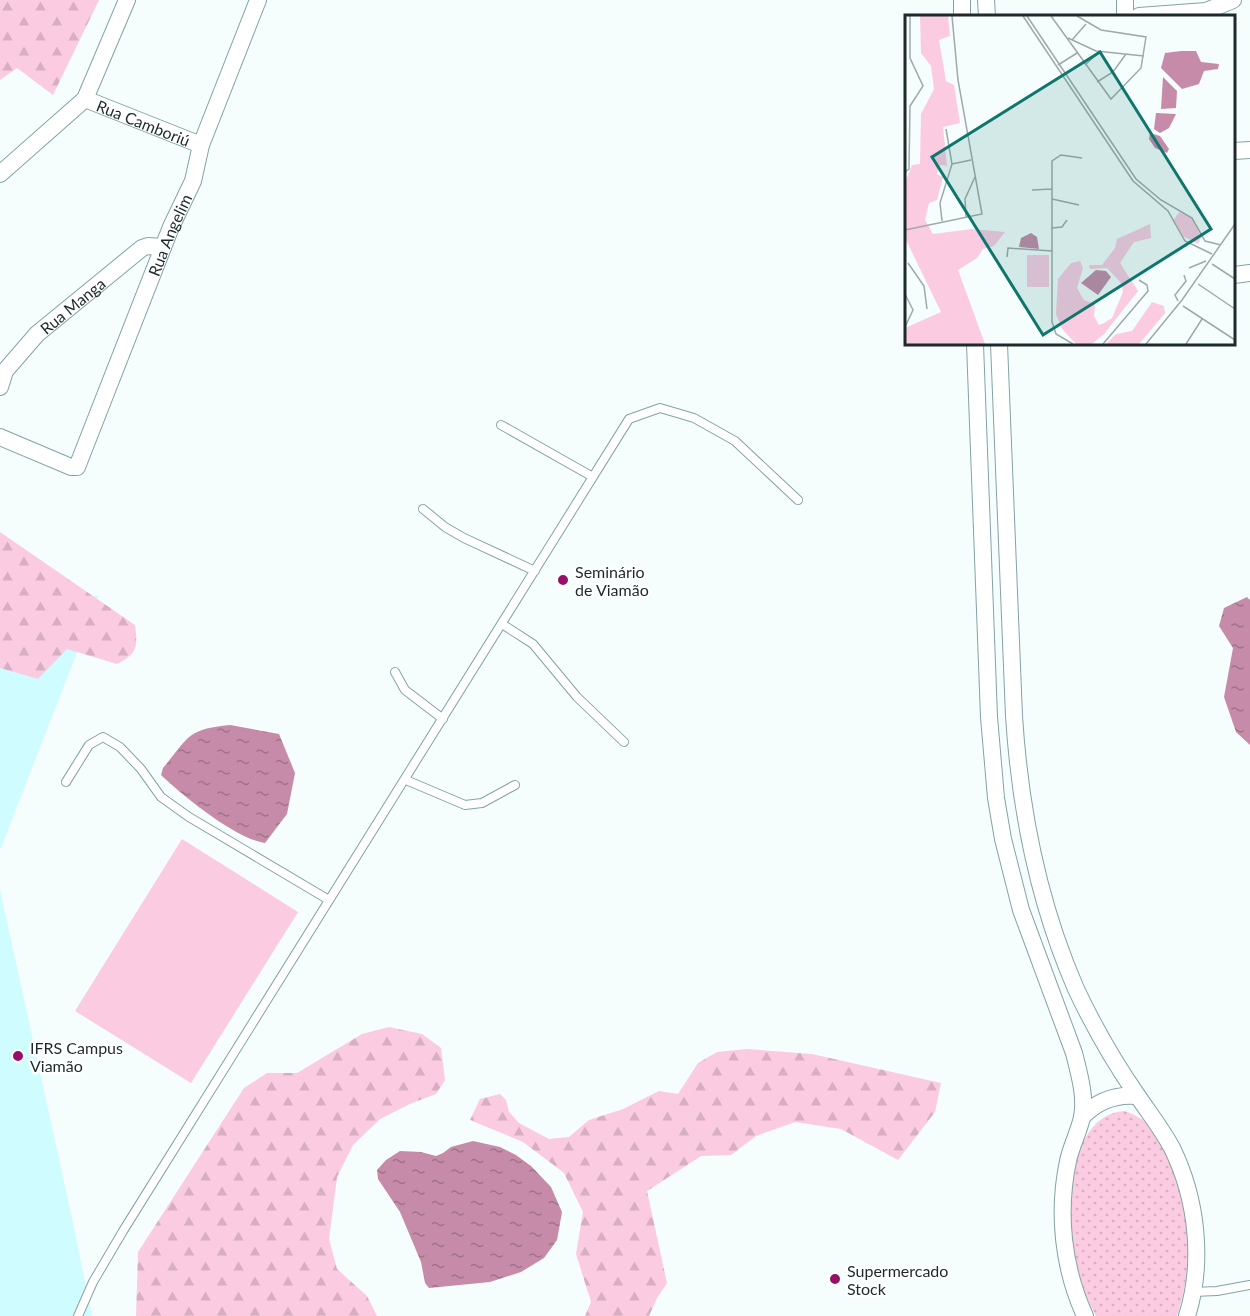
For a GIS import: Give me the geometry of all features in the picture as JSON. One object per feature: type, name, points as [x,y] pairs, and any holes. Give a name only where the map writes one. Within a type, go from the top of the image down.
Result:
[{"type":"street","points":[[0,174],[85,99],[127,0]]},
{"type":"street","name":"Rua Angelim","points":[[0,437],[71,467],[77,467],[163,248],[193,181],[201,145],[258,0]]},
{"type":"street","points":[[986,0],[987,15]]},
{"type":"street","points":[[1152,15],[1206,11],[1233,0]]},
{"type":"street","name":"Rua Camboriú","points":[[85,99],[201,145]]},
{"type":"street","points":[[1235,151],[1250,150]]},
{"type":"street","name":"Rua Manga","points":[[0,387],[5,371],[38,334],[142,248],[163,248]]},
{"type":"street","points":[[1235,275],[1250,273]]},
{"type":"street","points":[[975,345],[992,758],[1003,839],[1012,879],[1031,941],[1074,1053],[1081,1084],[1082,1117],[1068,1161],[1063,1232],[1069,1270],[1085,1316]]},
{"type":"street","points":[[999,345],[1017,756],[1028,834],[1045,903],[1077,991],[1137,1096],[1162,1131],[1177,1159],[1188,1189],[1196,1241],[1193,1292],[1187,1316]]},
{"type":"street","points":[[987,662],[1012,660]]},
{"type":"street","points":[[1082,1117],[1094,1105],[1110,1098],[1137,1096]]},
{"type":"lane","points":[[78,1316],[93,1282],[123,1231],[629,419],[660,408],[694,418],[735,441],[798,500]]},
{"type":"lane","points":[[501,425],[593,477]]},
{"type":"lane","points":[[423,509],[445,527],[464,538],[535,571]]},
{"type":"lane","points":[[502,624],[533,644],[577,697],[624,742]]},
{"type":"lane","points":[[395,672],[405,690],[443,719]]},
{"type":"lane","points":[[66,782],[89,746],[103,737],[120,747],[141,769],[161,797],[329,900]]},
{"type":"lane","points":[[406,780],[465,805],[482,803],[515,785]]},
{"type":"lane","points":[[1193,1292],[1217,1291],[1250,1285]]},
{"type":"shaded area","points":[[0,594],[99,596],[0,850]]},
{"type":"shaded area","name":"IFRS Campus Viamão","points":[[0,890],[73,1223],[92,1316],[0,1316]]},
{"type":"green space","points":[[0,0],[99,0],[53,95],[17,68],[0,80]]},
{"type":"green space","points":[[0,532],[135,625],[136,645],[132,653],[117,664],[67,649],[38,679],[0,668]]},
{"type":"green space","points":[[182,839],[298,912],[191,1083],[75,1011]]},
{"type":"green space","points":[[389,1027],[422,1034],[441,1048],[445,1080],[436,1094],[380,1119],[353,1145],[337,1177],[329,1239],[337,1269],[367,1296],[377,1316],[136,1316],[138,1252],[244,1088],[267,1073],[297,1073],[362,1034]]},
{"type":"green space","points":[[747,1049],[812,1054],[941,1083],[935,1112],[898,1160],[841,1129],[795,1122],[756,1136],[731,1155],[701,1156],[647,1191],[667,1283],[649,1316],[585,1316],[591,1302],[576,1254],[583,1212],[564,1173],[523,1142],[470,1120],[480,1099],[500,1094],[506,1100],[509,1112],[519,1123],[549,1139],[569,1137],[589,1120],[623,1109],[659,1091],[678,1094],[698,1063],[717,1052]]},
{"type":"green space","points":[[1125,1111],[1143,1120],[1155,1132],[1184,1198],[1189,1246],[1184,1288],[1177,1316],[1096,1316],[1083,1289],[1077,1267],[1072,1241],[1071,1195],[1080,1149],[1091,1130],[1105,1117]]},
{"type":"water","points":[[1247,597],[1250,600],[1250,745],[1236,732],[1224,697],[1233,648],[1219,626],[1224,608]]},
{"type":"water","points":[[230,725],[279,734],[295,773],[287,814],[265,843],[253,840],[225,825],[196,805],[161,775],[163,768],[190,736],[205,729]]},
{"type":"water","points":[[473,1141],[500,1147],[516,1155],[531,1166],[551,1187],[562,1212],[557,1240],[544,1258],[521,1272],[490,1282],[429,1288],[425,1283],[421,1262],[400,1212],[378,1179],[377,1170],[386,1160],[400,1151],[421,1152],[436,1156],[451,1147]]},
{"type":"place","name":"Seminário de Viamão","points":[[563,580]]},
{"type":"place","name":"IFRS Campus Viamão","points":[[18,1056]]},
{"type":"place","name":"Supermercado Stock","points":[[835,1279]]}]
